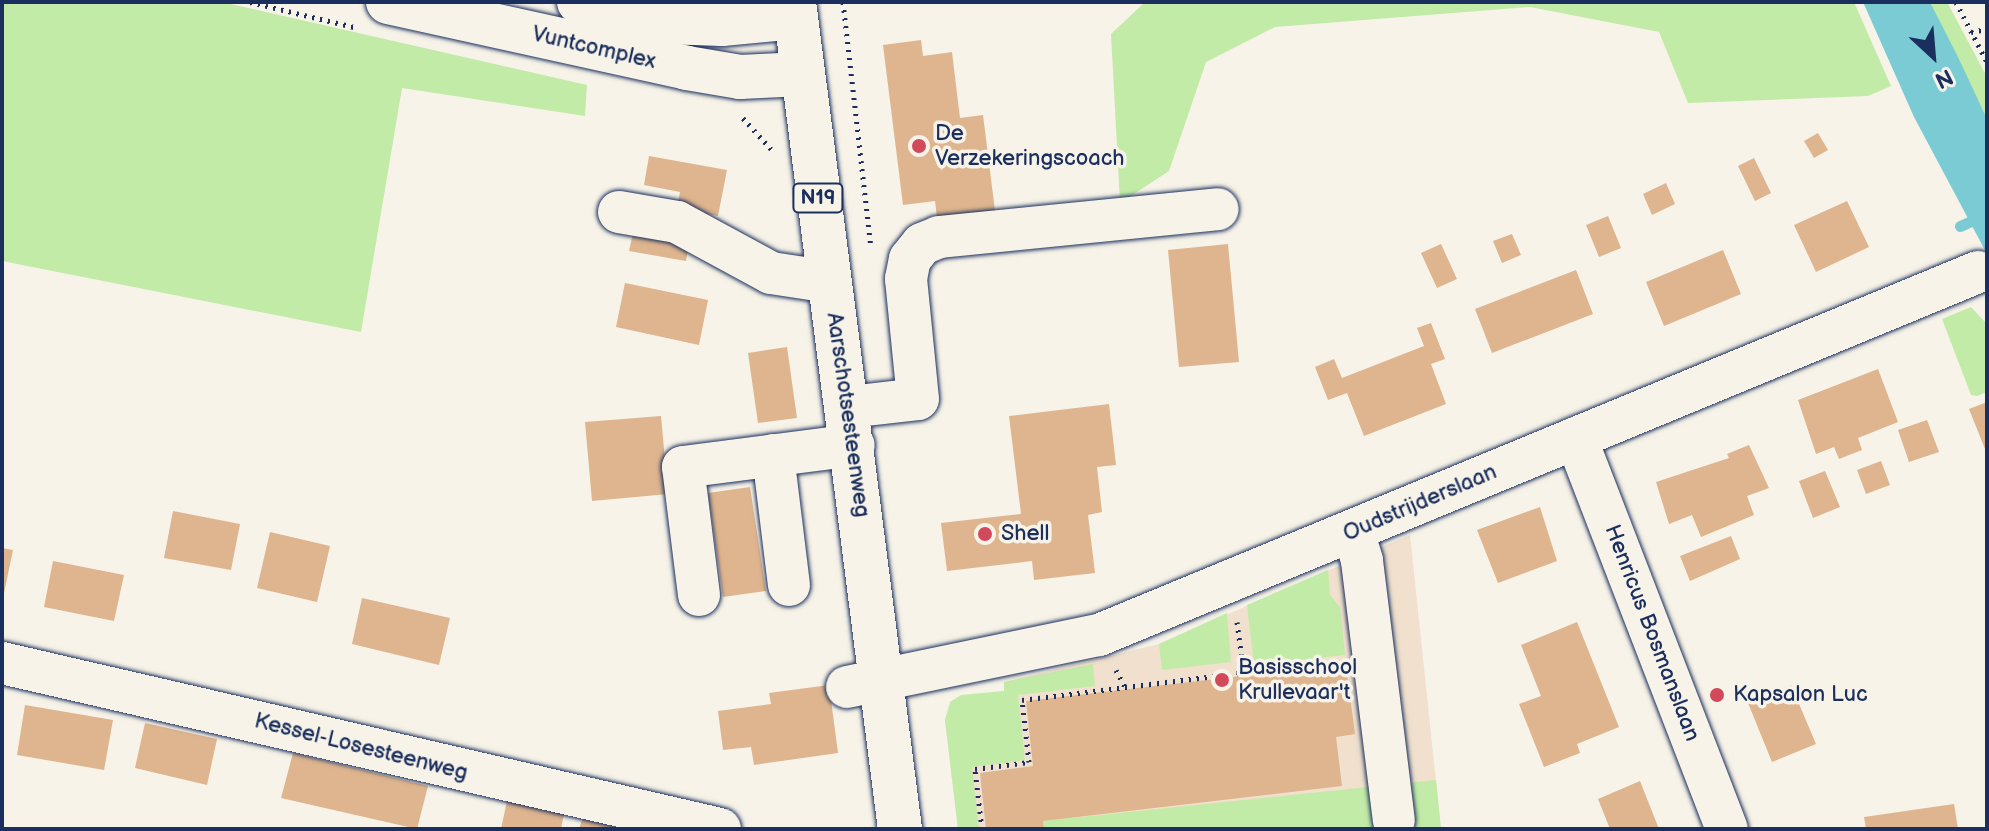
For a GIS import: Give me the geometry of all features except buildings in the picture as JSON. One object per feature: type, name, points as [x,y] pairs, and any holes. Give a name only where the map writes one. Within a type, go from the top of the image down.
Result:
[{"type":"main road","name":"Vuntcomplex","points":[[388,2],[687,68],[740,77],[802,74]]},
{"type":"main road","name":"Vuntcomplex","points":[[579,2],[663,22],[722,24],[795,10]]},
{"type":"main road","name":"Aarschotsesteenweg","points":[[795,10],[852,426],[864,684],[900,829]]},
{"type":"street","points":[[699,595],[683,467],[773,455],[918,399],[906,279],[910,259],[922,244],[939,237],[1218,209]]},
{"type":"street","points":[[619,212],[677,222],[771,273],[830,282]]},
{"type":"street","name":"Oudstrijderslaan","points":[[864,684],[1074,642],[1353,531],[1978,272]]},
{"type":"street","name":"Henricus Bosmanslaan","points":[[1576,438],[1727,829]]},
{"type":"street","points":[[773,455],[789,585]]},
{"type":"street","points":[[1353,531],[1394,820]]},
{"type":"street","name":"Kessel-Losesteenweg","points":[[2,663],[720,829]]},
{"type":"path","points":[[1956,2],[1987,62]]},
{"type":"path","points":[[1971,32],[1987,29]]},
{"type":"path","points":[[741,117],[775,154]]},
{"type":"path","points":[[1232,580],[1244,673]]},
{"type":"path","points":[[982,829],[975,769],[1029,762],[1022,700],[1373,657]]},
{"type":"shaded area","name":"Basisschool Krullevaar't","points":[[1410,535],[1441,829],[958,829],[945,720],[956,698],[1004,691],[1004,682],[1159,644]]},
{"type":"green space","points":[[2,2],[222,2],[587,85],[585,116],[402,88],[361,332],[2,261]]},
{"type":"green space","points":[[1145,2],[1854,2],[1891,86],[1868,96],[1688,103],[1659,32],[1530,7],[1275,27],[1206,62],[1169,171],[1120,203],[1111,34]]},
{"type":"green space","points":[[1930,2],[1947,2],[1987,77],[1987,119]]},
{"type":"green space","points":[[1971,307],[1987,324],[1987,392],[1977,396],[1971,395],[1942,319]]},
{"type":"green space","points":[[1328,570],[1330,595],[1340,607],[1345,655],[1254,665],[1247,605]]},
{"type":"green space","points":[[1227,613],[1231,662],[1162,670],[1159,644]]},
{"type":"green space","points":[[1093,664],[1095,686],[1018,695],[1025,760],[972,767],[979,829],[958,829],[945,720],[950,702],[961,695],[1004,691],[1004,682]]},
{"type":"green space","points":[[1436,780],[1441,829],[1044,829],[1043,821]]},
{"type":"water","points":[[1863,2],[1930,2],[1958,57],[1987,119],[1987,254],[1914,117]]},
{"type":"waterway","points":[[1960,226],[1987,214]]},
{"type":"place","name":"De Verzekeringscoach","points":[[919,146]]},
{"type":"place","name":"Shell","points":[[985,534]]},
{"type":"place","name":"Basisschool Krullevaar't","points":[[1222,680]]},
{"type":"place","name":"Kapsalon Luc","points":[[1717,695]]}]
